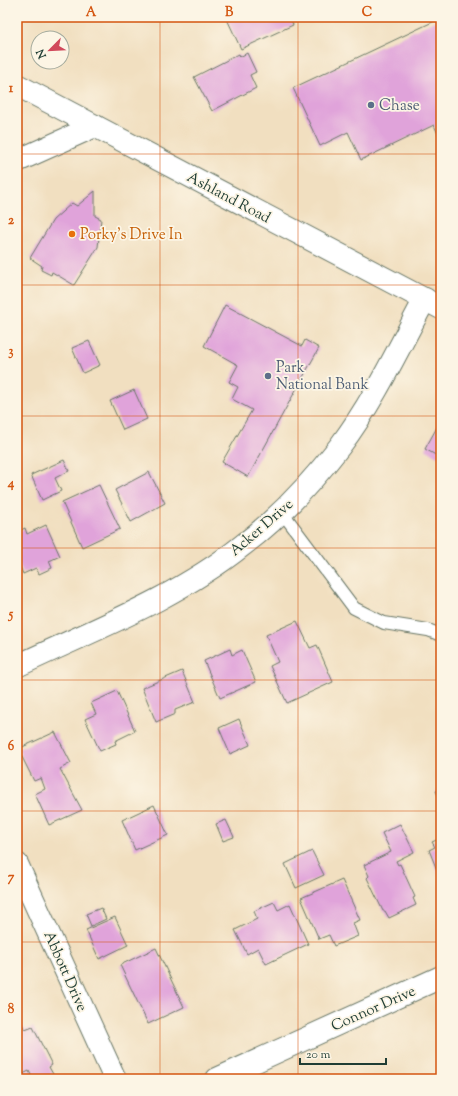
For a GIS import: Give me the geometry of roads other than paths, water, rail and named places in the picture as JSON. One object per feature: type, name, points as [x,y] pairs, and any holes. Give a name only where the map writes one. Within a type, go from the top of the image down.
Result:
[{"type":"street","name":"Ashland Road","points":[[17,85],[433,304]]},
{"type":"street","points":[[17,161],[95,126]]},
{"type":"street","name":"Acker Drive","points":[[17,666],[121,617],[184,584],[243,546],[282,512],[341,445],[433,304]]},
{"type":"street","name":"Abbott Drive","points":[[17,864],[114,1079]]},
{"type":"street","name":"Connor Drive","points":[[217,1079],[441,977]]},
{"type":"lane","points":[[282,512],[354,608],[384,623],[428,630],[441,635]]},
{"type":"place","name":"Chase","points":[[371,105]]},
{"type":"place","name":"Porky's Drive In","points":[[72,234]]},
{"type":"place","name":"Park National Bank","points":[[268,376]]}]
